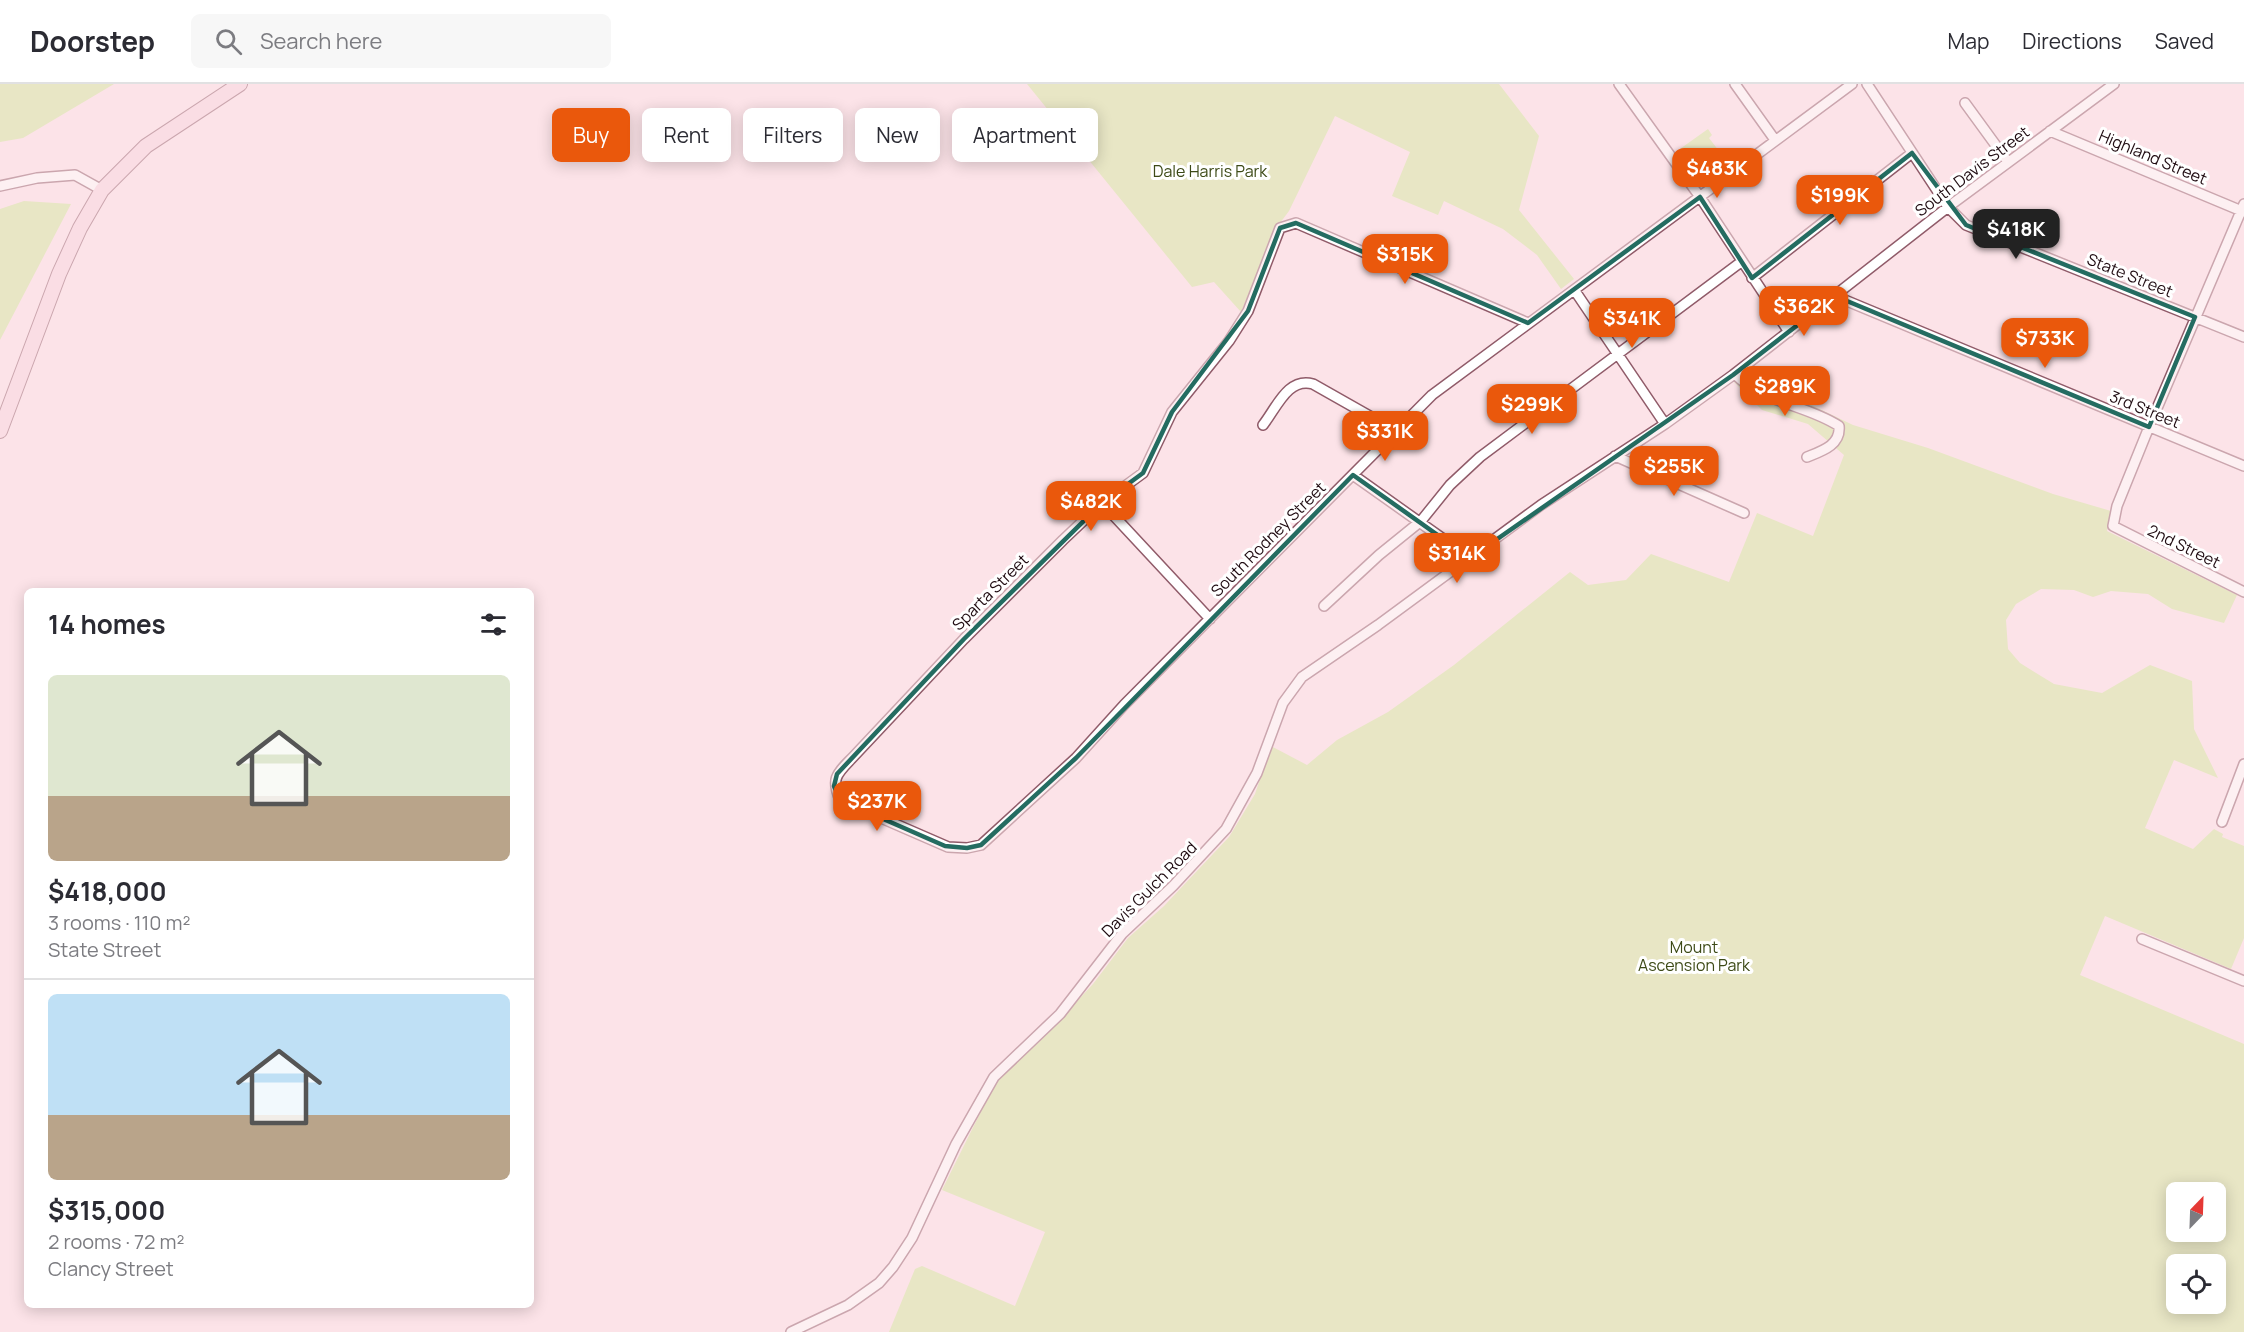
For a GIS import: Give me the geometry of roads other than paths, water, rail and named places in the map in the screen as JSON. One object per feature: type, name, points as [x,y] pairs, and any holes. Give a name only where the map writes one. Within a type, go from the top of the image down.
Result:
[{"type":"street","points":[[0,431],[59,274],[80,228],[102,190],[152,141],[240,84]]},
{"type":"street","points":[[1619,84],[1700,197],[1789,332]]},
{"type":"street","points":[[1735,84],[1776,140]]},
{"type":"street","name":"South Rodney Street","points":[[948,847],[967,848],[981,845],[1026,807],[1432,395],[1852,84]]},
{"type":"street","name":"State Street","points":[[1867,84],[1948,207],[1966,225],[2244,337]]},
{"type":"street","name":"South Davis Street","points":[[1470,558],[1541,505],[1665,424],[1735,374],[1948,207],[2114,84]]},
{"type":"street","points":[[1965,103],[2008,162]]},
{"type":"street","name":"Highland Street","points":[[2050,131],[2243,209]]},
{"type":"street","points":[[1752,278],[1912,153]]},
{"type":"street","points":[[0,186],[37,178],[75,174],[102,190]]},
{"type":"street","points":[[2149,427],[2243,209]]},
{"type":"street","name":"Sparta Street","points":[[948,847],[840,800],[834,786],[837,774],[964,639],[1102,503],[1143,473],[1172,412],[1230,341],[1248,311],[1280,228],[1296,223],[1528,323]]},
{"type":"street","points":[[1324,606],[1379,555],[1421,521],[1450,485],[1480,457],[1741,262]]},
{"type":"street","points":[[1575,291],[1665,424]]},
{"type":"street","name":"3rd Street","points":[[1835,296],[2244,466]]},
{"type":"street","points":[[1735,374],[1748,388],[1768,398],[1822,415],[1839,426],[1838,439],[1830,447],[1807,458]]},
{"type":"street","points":[[1263,425],[1292,385],[1301,381],[1313,384],[1396,431]]},
{"type":"street","name":"2nd Street","points":[[2149,427],[2117,506],[2113,526],[2244,592]]},
{"type":"street","points":[[1615,456],[1744,513]]},
{"type":"street","points":[[1353,475],[1421,521],[1470,558]]},
{"type":"street","points":[[1102,503],[1210,619]]},
{"type":"street","name":"Davis Gulch Road","points":[[791,1332],[848,1305],[879,1282],[893,1267],[912,1238],[956,1144],[994,1077],[1060,1014],[1122,933],[1181,878],[1226,829],[1246,797],[1279,713],[1296,684],[1310,670],[1360,638],[1470,558]]},
{"type":"street","points":[[2222,822],[2244,765]]},
{"type":"street","points":[[2142,939],[2244,981]]},
{"type":"park label","name":"Dale Harris Park","points":[[1210,171]]},
{"type":"park label","name":"Mount Ascension Park","points":[[1694,956]]}]
